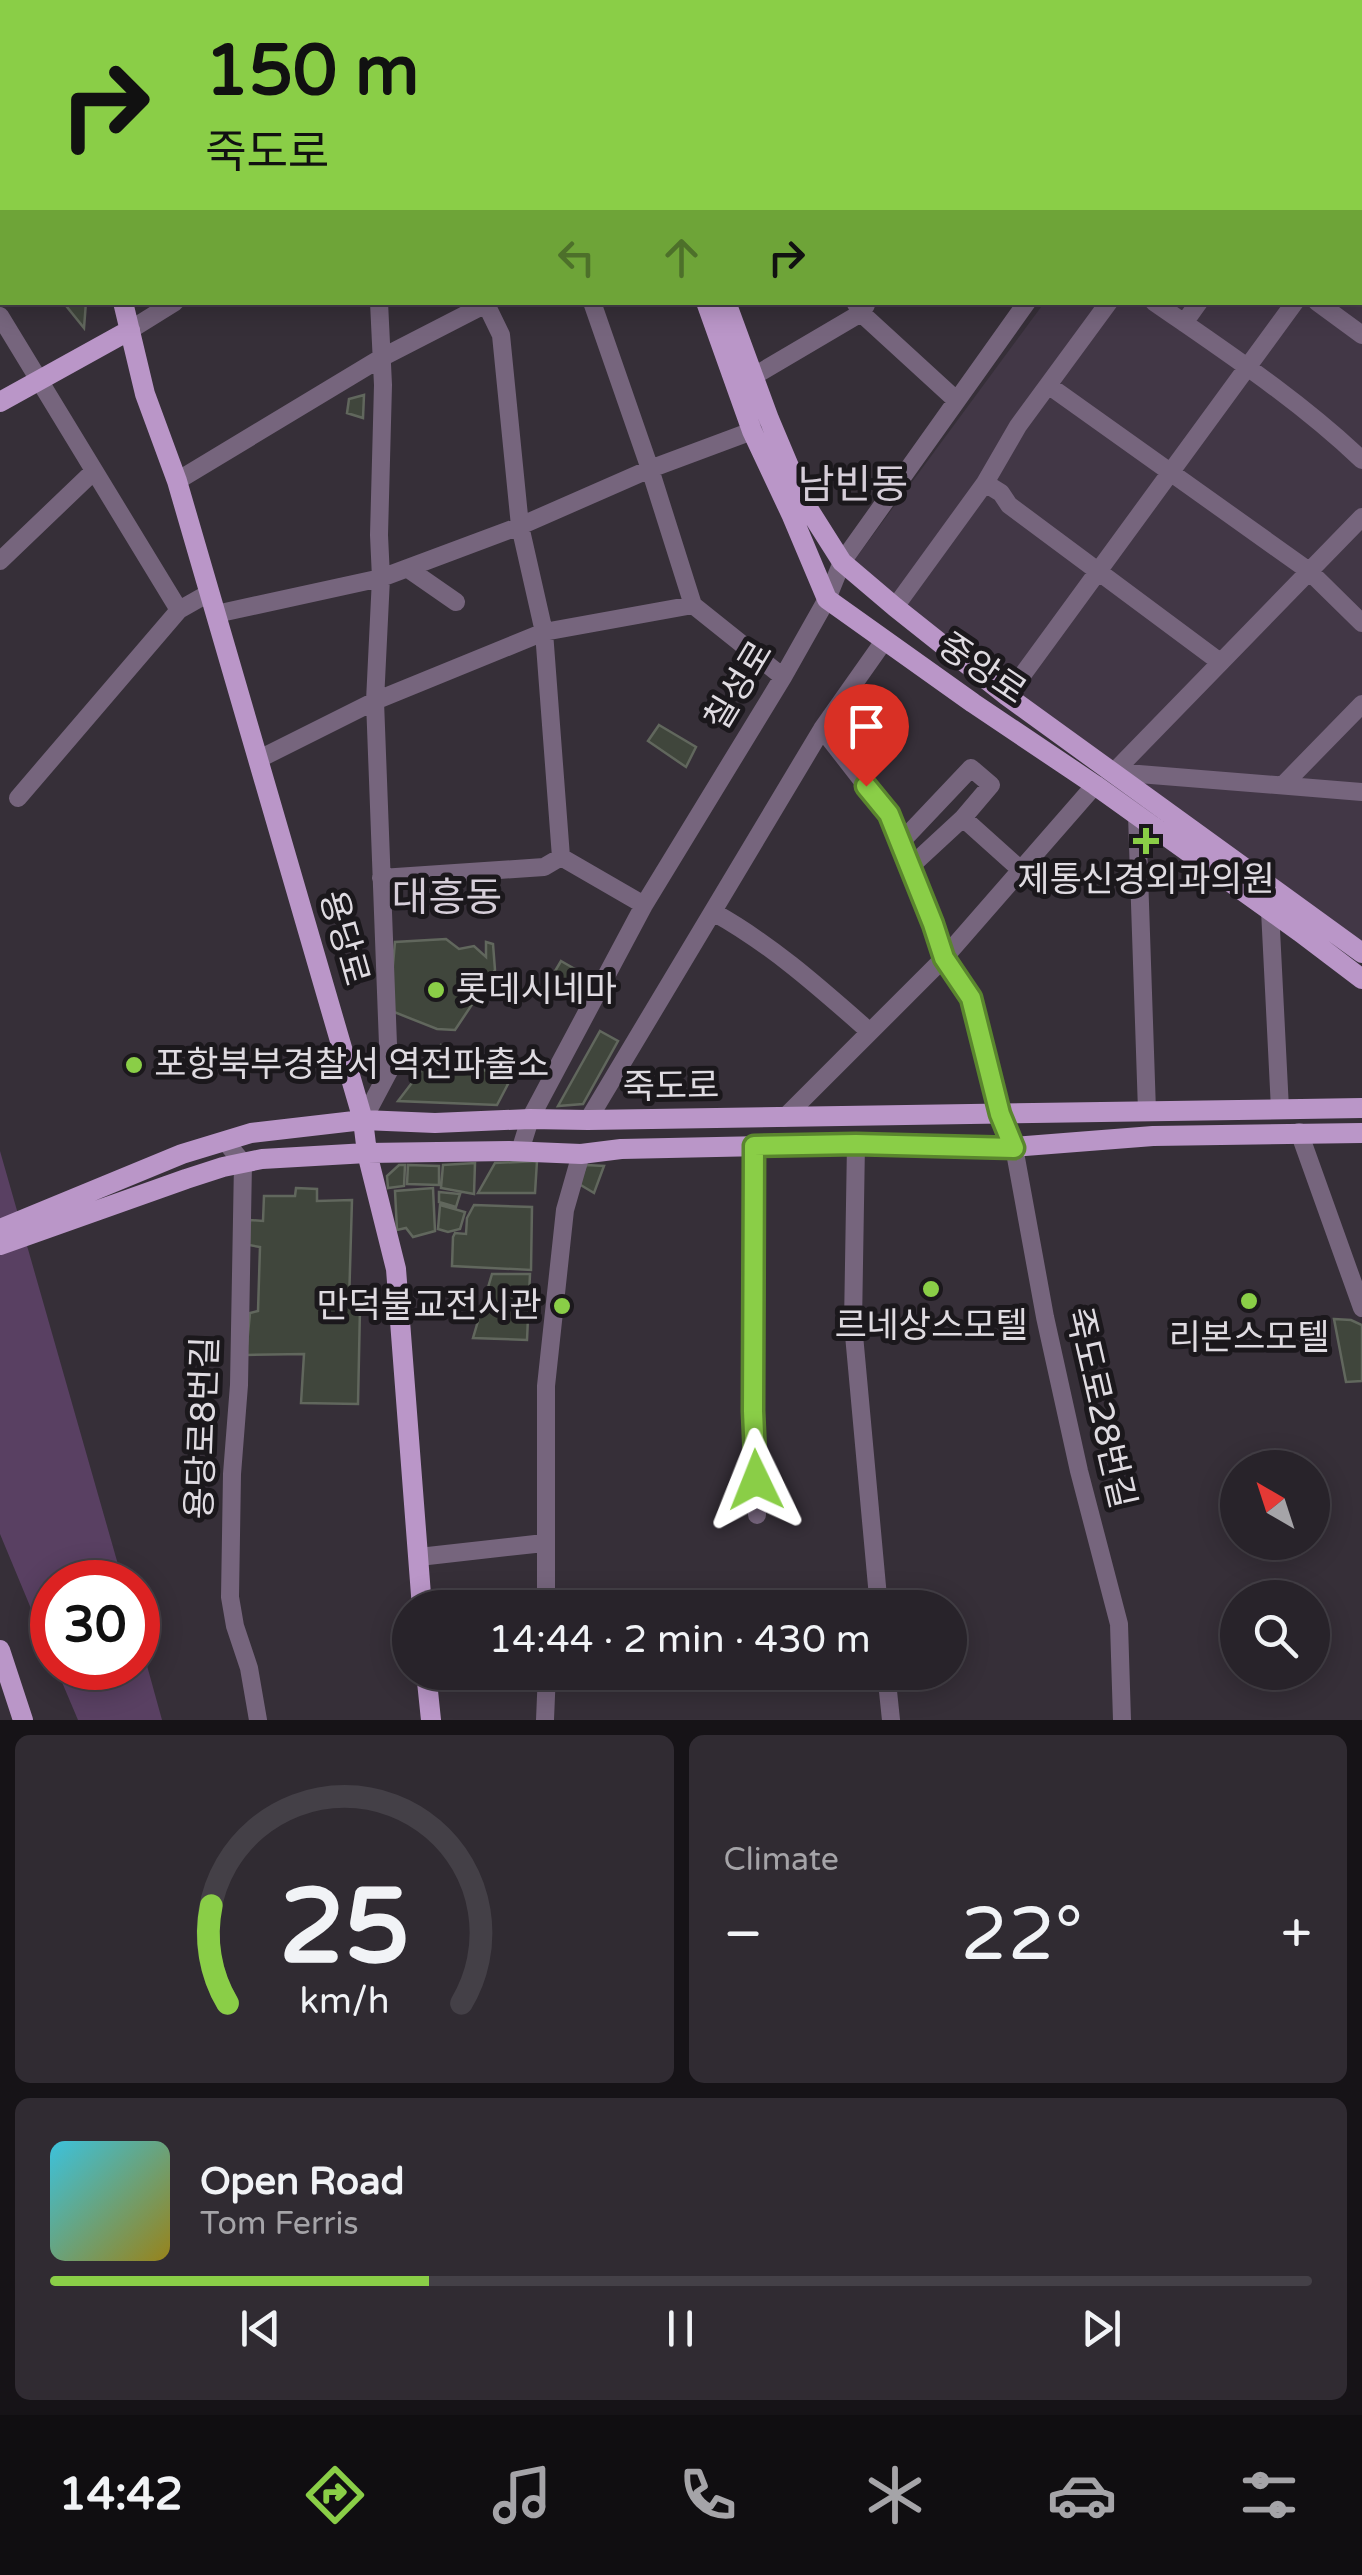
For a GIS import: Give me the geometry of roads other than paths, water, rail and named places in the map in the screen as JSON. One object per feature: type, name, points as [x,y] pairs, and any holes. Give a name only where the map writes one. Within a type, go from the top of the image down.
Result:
[{"type":"main road","name":"용당로","points":[[125,305],[146,394],[177,481],[363,1120],[367,1153],[396,1269],[421,1590]]},
{"type":"main road","points":[[707,305],[752,431],[827,599]]},
{"type":"main road","name":"중앙로","points":[[727,305],[804,502],[842,562],[1007,696],[1362,954]]},
{"type":"main road","points":[[0,402],[130,330]]},
{"type":"main road","name":"중앙로","points":[[827,599],[1095,785],[1362,979]]},
{"type":"main road","name":"죽도로","points":[[0,1229],[182,1154],[251,1133],[363,1120],[784,1118],[1362,1108]]},
{"type":"main road","name":"죽도로","points":[[0,1245],[186,1178],[262,1160],[367,1153],[581,1154],[621,1149],[856,1144],[1014,1148],[1153,1136],[1362,1133]]},
{"type":"main road","points":[[0,1650],[22,1720]]},
{"type":"main road","points":[[428,1690],[431,1720]]},
{"type":"street","points":[[130,330],[171,305]]},
{"type":"street","points":[[363,1120],[389,1071],[375,701],[383,386],[379,305]]},
{"type":"street","points":[[177,481],[381,358],[483,305]]},
{"type":"street","points":[[488,305],[501,334],[520,526],[544,632],[561,858]]},
{"type":"street","points":[[593,305],[693,605],[783,677]]},
{"type":"street","name":"칠성로","points":[[520,1151],[530,1118],[644,905],[783,677],[827,599],[842,562],[1025,305]]},
{"type":"street","points":[[895,608],[986,482],[1018,426],[1107,305]]},
{"type":"street","points":[[1158,305],[1248,367],[1330,430],[1362,460]]},
{"type":"street","points":[[1184,323],[1197,305]]},
{"type":"street","points":[[1007,696],[1292,305]]},
{"type":"street","points":[[1321,305],[1362,335]]},
{"type":"street","points":[[754,376],[861,306],[956,400]]},
{"type":"street","points":[[0,316],[179,610]]},
{"type":"street","points":[[1048,385],[1309,572],[1362,623]]},
{"type":"street","points":[[216,614],[381,578],[752,431]]},
{"type":"street","points":[[0,561],[94,472]]},
{"type":"street","points":[[986,482],[1011,507],[1220,662]]},
{"type":"street","points":[[1114,772],[1362,516]]},
{"type":"street","points":[[408,568],[456,602]]},
{"type":"street","points":[[18,798],[179,610],[209,593]]},
{"type":"street","points":[[259,759],[375,701],[544,632],[693,605]]},
{"type":"street","points":[[588,1120],[822,728],[884,640]]},
{"type":"street","points":[[1283,785],[1362,704]]},
{"type":"street","name":"죽도로28번길","points":[[822,728],[889,814],[944,958],[971,998],[1000,1114],[1014,1148],[1044,1317],[1119,1624],[1122,1720]]},
{"type":"street","points":[[900,843],[971,768],[991,784],[963,818],[910,867]]},
{"type":"street","points":[[1114,772],[1362,792]]},
{"type":"street","points":[[784,1118],[944,958],[1095,785]]},
{"type":"street","points":[[1138,816],[1147,1111]]},
{"type":"street","points":[[963,818],[1021,870]]},
{"type":"street","points":[[380,878],[544,867],[561,858]]},
{"type":"street","points":[[561,858],[644,905]]},
{"type":"street","points":[[1270,910],[1280,1109]]},
{"type":"street","points":[[712,912],[746,930],[814,982],[870,1032]]},
{"type":"street","points":[[1299,1132],[1362,1308]]},
{"type":"street","points":[[225,1141],[242,1163]]},
{"type":"street","points":[[856,1144],[853,1324],[878,1590]]},
{"type":"street","points":[[754,1146],[753,1411],[758,1516]]},
{"type":"street","points":[[545,1590],[546,1386],[565,1210],[581,1154]]},
{"type":"street","name":"용당로8번길","points":[[242,1163],[239,1385],[232,1474],[230,1597],[258,1720]]},
{"type":"street","points":[[419,1557],[544,1542]]},
{"type":"street","points":[[545,1720],[546,1690]]},
{"type":"street","points":[[888,1690],[891,1720]]},
{"type":"place","name":"제통신경외과의원","points":[[1146,841]]},
{"type":"place","name":"롯데시네마","points":[[436,990]]},
{"type":"place","name":"포항북부경찰서 역전파출소","points":[[134,1065]]},
{"type":"place","name":"르네상스모텔","points":[[931,1289]]},
{"type":"place","name":"리본스모텔","points":[[1249,1301]]},
{"type":"place","name":"만덕불교전시관","points":[[562,1306]]},
{"type":"district","name":"남빈동","points":[[853,485]]},
{"type":"district","name":"대흥동","points":[[447,898]]}]
